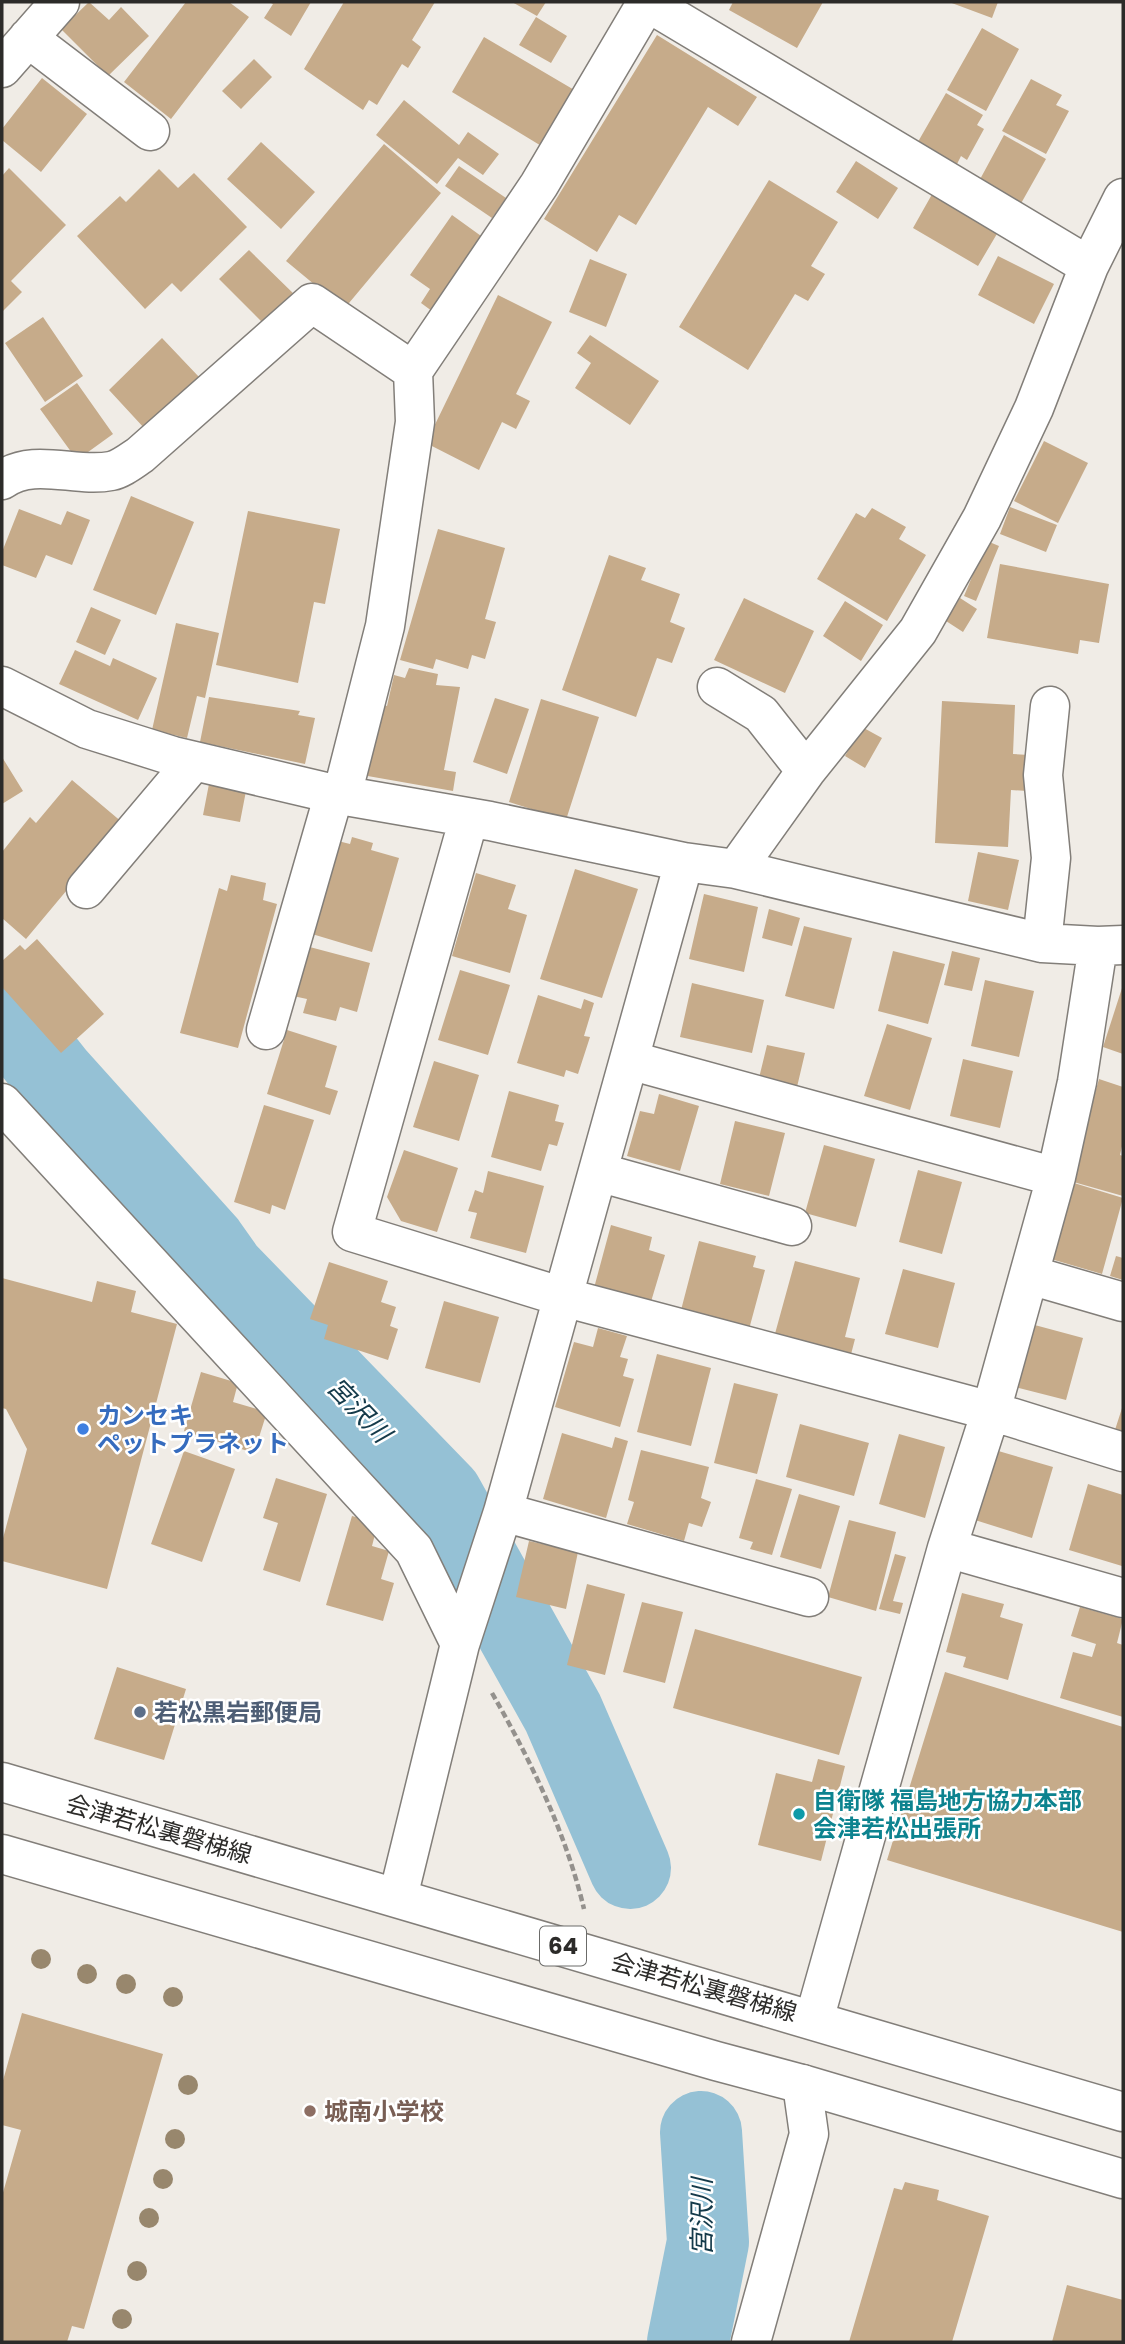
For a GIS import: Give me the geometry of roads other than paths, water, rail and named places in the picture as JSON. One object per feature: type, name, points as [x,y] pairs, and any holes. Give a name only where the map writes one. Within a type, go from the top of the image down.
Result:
[{"type":"street","points":[[2,68],[60,2]]},
{"type":"street","points":[[266,1030],[338,794],[385,626],[415,422],[413,371],[539,185],[647,2],[1089,266]]},
{"type":"street","points":[[27,38],[150,131]]},
{"type":"street","points":[[736,869],[806,771],[918,631],[982,518],[1034,408],[1089,266],[1123,198]]},
{"type":"street","points":[[2,480],[23,471],[39,469],[114,471],[140,455],[312,303],[413,371]]},
{"type":"street","points":[[2,686],[87,729],[194,761],[338,794],[684,862],[736,869],[1042,943],[1111,946],[1030,1275],[947,1548],[814,2020]]},
{"type":"street","points":[[717,687],[761,714],[806,771]]},
{"type":"street","points":[[1042,943],[1051,858],[1042,775],[1050,706]]},
{"type":"street","points":[[86,888],[194,761]]},
{"type":"street","points":[[469,818],[352,1232],[563,1297],[991,1410],[1123,1452]]},
{"type":"street","points":[[398,1897],[460,1644],[503,1512],[684,862]]},
{"type":"street","points":[[629,1060],[1056,1177]]},
{"type":"street","points":[[2,1103],[414,1550],[460,1644]]},
{"type":"street","points":[[598,1172],[792,1226]]},
{"type":"street","points":[[1030,1275],[1123,1302]]},
{"type":"street","points":[[503,1512],[809,1597]]},
{"type":"street","points":[[947,1548],[1123,1598]]},
{"type":"street","name":"会津若松裏磐梯線","points":[[2,1782],[1123,2112]]},
{"type":"street","points":[[2,1854],[1123,2179]]},
{"type":"street","points":[[751,2342],[809,2134],[802,2084]]},
{"type":"waterway","name":"宮沢川","points":[[2,1010],[55,1077],[206,1245],[225,1272],[442,1496],[563,1713],[630,1868]]},
{"type":"waterway","name":"宮沢川","points":[[688,2342],[708,2242],[701,2132]]},
{"type":"place","name":"カンセキ ペットプラネット","points":[[83,1429]]},
{"type":"place","name":"若松黒岩郵便局","points":[[140,1712]]},
{"type":"place","name":"自衛隊 福島地方協力本部 会津若松出張所","points":[[799,1814]]},
{"type":"place","name":"城南小学校","points":[[310,2111]]}]
